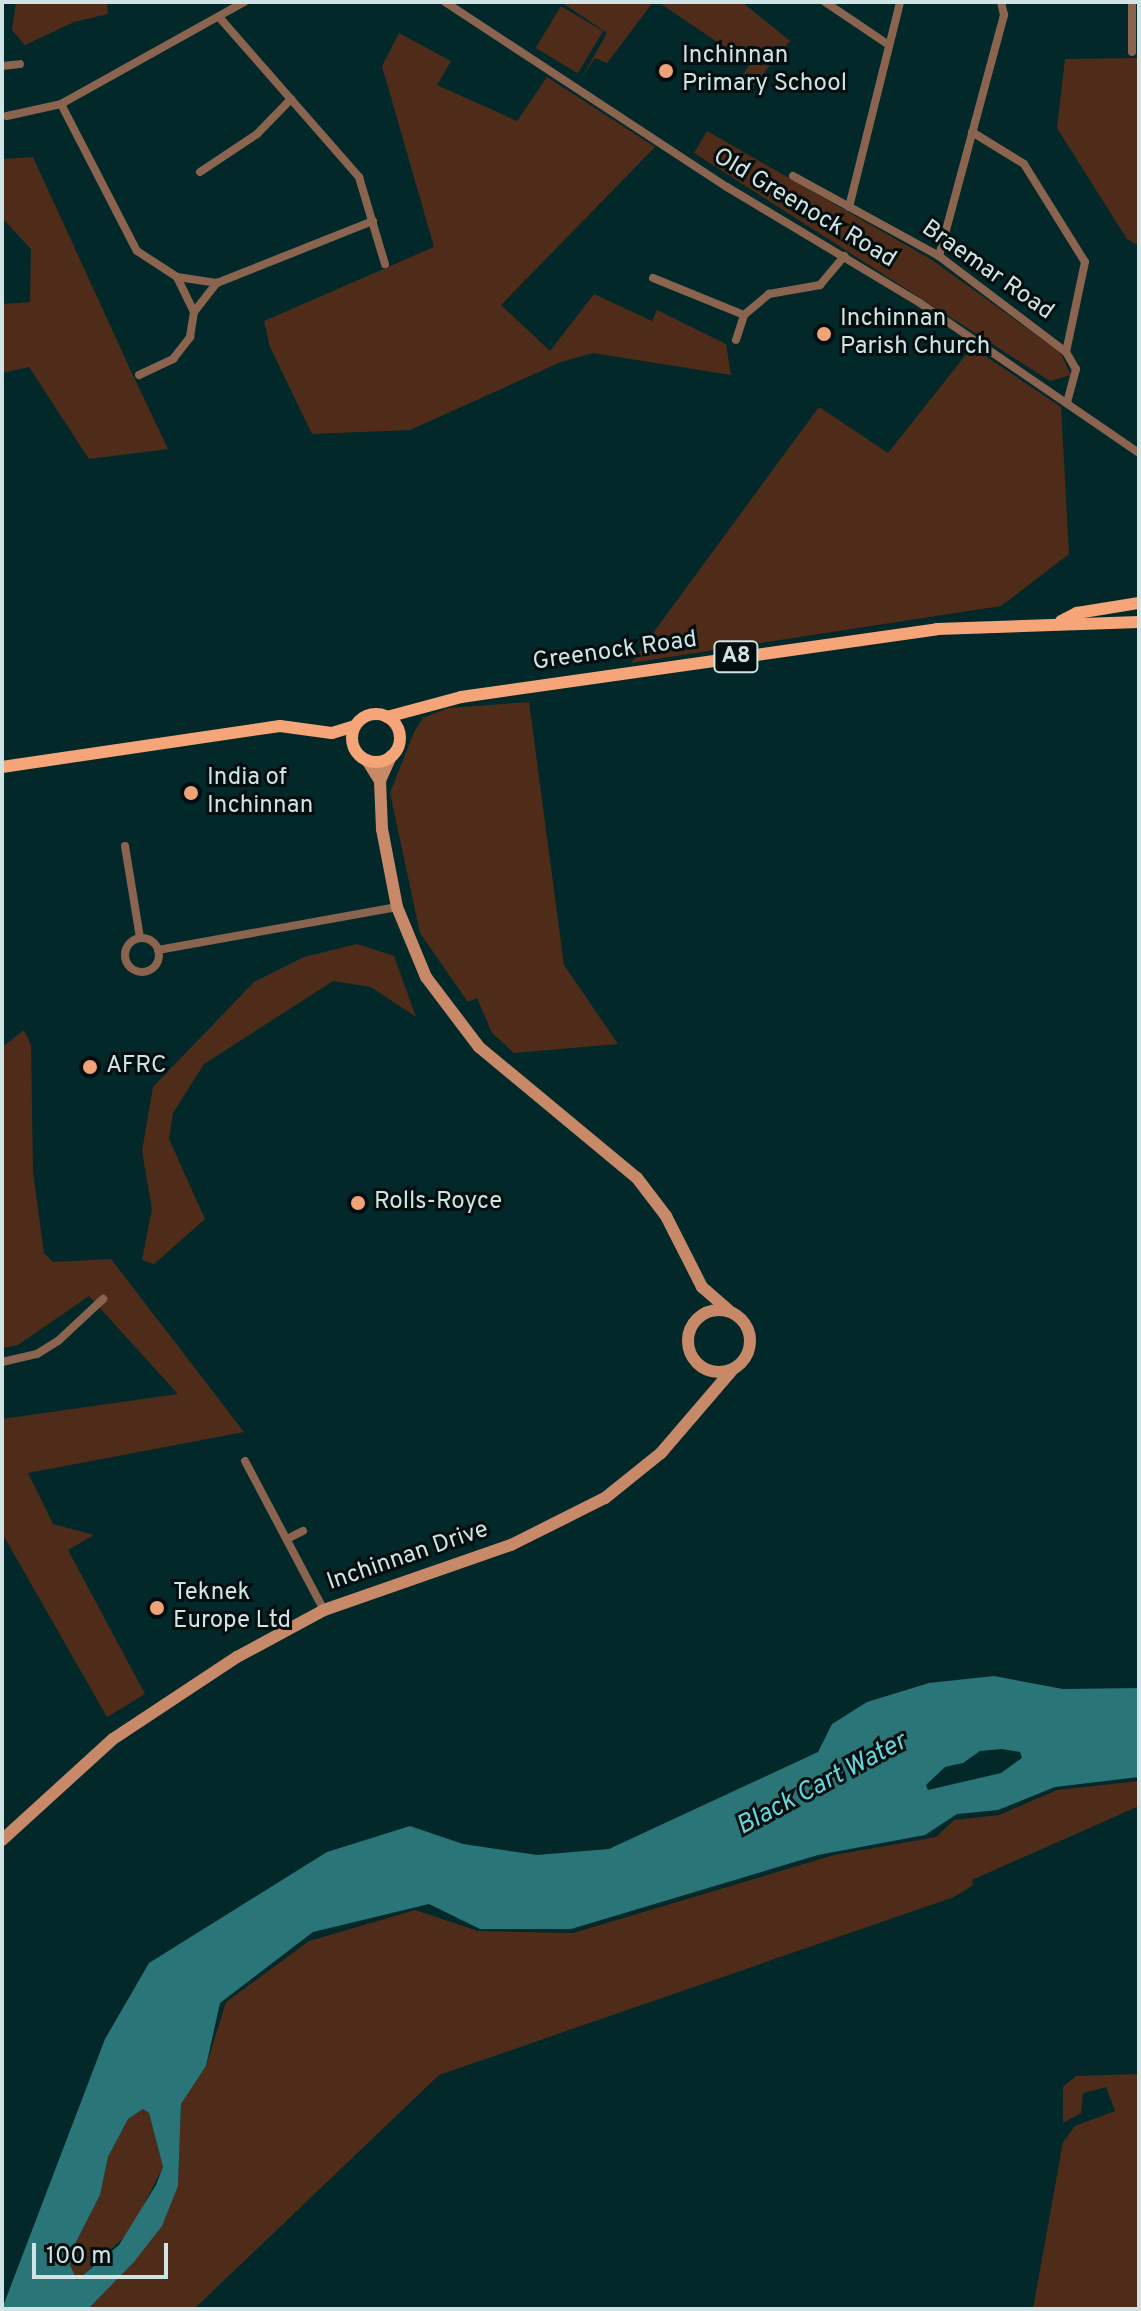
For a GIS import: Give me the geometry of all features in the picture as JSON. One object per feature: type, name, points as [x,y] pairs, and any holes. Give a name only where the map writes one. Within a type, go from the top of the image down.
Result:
[{"type":"main road","name":"Greenock Road","points":[[1059,622],[1077,613],[1139,603]]},
{"type":"main road","name":"Greenock Road","points":[[387,717],[485,693],[937,629],[1059,622],[1139,622]]},
{"type":"main road","points":[[367,760],[391,756],[399,735],[417,712]]},
{"type":"main road","name":"A8","points":[[2,767],[280,726],[332,733],[355,726],[369,715],[387,717]]},
{"type":"main road","points":[[387,717],[399,735]]},
{"type":"main road","points":[[355,726],[355,749]]},
{"type":"main road","name":"A8","points":[[332,733],[367,760]]},
{"type":"street","points":[[7,116],[61,104],[243,2]]},
{"type":"street","points":[[825,2],[889,45]]},
{"type":"street","points":[[849,207],[900,2]]},
{"type":"street","points":[[939,256],[1004,15],[1001,2]]},
{"type":"street","points":[[1132,2],[1136,14],[1132,52]]},
{"type":"street","name":"Old Greenock Road","points":[[447,3],[727,187],[844,256],[1139,453]]},
{"type":"street","points":[[219,17],[359,177],[385,264]]},
{"type":"street","points":[[2,66],[20,64]]},
{"type":"street","points":[[200,172],[257,134],[291,99]]},
{"type":"street","points":[[61,104],[137,251],[177,277],[217,283]]},
{"type":"street","points":[[972,132],[1024,164],[1085,262],[1066,352]]},
{"type":"street","name":"Braemar Road","points":[[793,176],[939,256],[1066,352],[1076,369],[1067,403]]},
{"type":"street","points":[[139,375],[161,368],[184,349],[194,312],[217,283],[373,221]]},
{"type":"street","points":[[736,340],[744,315],[777,289],[820,285],[844,256]]},
{"type":"street","points":[[177,277],[194,312]]},
{"type":"street","points":[[653,278],[744,315]]},
{"type":"street","points":[[391,756],[380,781],[382,829],[397,907],[426,977],[463,1028],[506,1073],[637,1178],[666,1216],[702,1287],[750,1332],[748,1354],[733,1369],[702,1368]]},
{"type":"street","points":[[367,760],[380,781]]},
{"type":"street","points":[[125,846],[140,938],[158,950],[397,907]]},
{"type":"street","points":[[140,938],[125,952],[135,971],[155,966],[158,950]]},
{"type":"street","points":[[702,1287],[698,1317],[688,1346],[702,1368],[706,1396]]},
{"type":"street","points":[[2,1362],[47,1347],[103,1299]]},
{"type":"street","points":[[698,1317],[728,1310]]},
{"type":"street","name":"Inchinnan Drive","points":[[2,1840],[73,1773],[151,1711],[203,1676],[324,1610],[511,1545],[575,1516],[661,1453],[706,1396],[733,1369]]},
{"type":"street","points":[[245,1461],[324,1610]]},
{"type":"street","points":[[287,1539],[303,1531]]},
{"type":"shaded area","points":[[16,2],[107,2],[108,14],[74,22],[25,45],[12,30]]},
{"type":"shaded area","points":[[561,2],[653,2],[607,63],[595,58],[581,79],[607,33]]},
{"type":"shaded area","points":[[658,2],[742,2],[790,41],[754,85],[732,92],[750,64]]},
{"type":"shaded area","points":[[561,6],[603,31],[578,73],[536,48]]},
{"type":"shaded area","points":[[399,33],[451,61],[437,85],[517,121],[547,77],[655,147],[501,305],[550,351],[594,294],[652,321],[657,310],[726,344],[731,375],[593,353],[561,362],[410,430],[312,434],[270,347],[264,321],[434,247],[382,66]]},
{"type":"shaded area","points":[[1139,58],[1139,246],[1127,239],[1057,128],[1065,59]]},
{"type":"shaded area","points":[[707,131],[932,260],[1060,352],[1071,375],[1050,381],[694,153]]},
{"type":"shaded area","points":[[33,157],[168,449],[89,459],[29,367],[2,373],[2,304],[30,302],[31,249],[2,218],[2,159]]},
{"type":"shaded area","points":[[972,347],[1061,407],[1069,554],[1001,606],[631,663],[819,407],[888,453]]},
{"type":"shaded area","points":[[529,702],[564,965],[618,1044],[514,1053],[492,1033],[477,998],[468,1002],[420,933],[390,793],[414,732],[423,718],[448,708]]},
{"type":"shaded area","points":[[357,944],[394,956],[416,1017],[371,987],[333,981],[204,1064],[173,1113],[169,1139],[205,1219],[154,1264],[142,1260],[152,1209],[142,1151],[153,1087],[254,982],[304,957]]},
{"type":"shaded area","points":[[24,1030],[31,1045],[33,1172],[44,1253],[53,1262],[111,1259],[244,1432],[28,1473],[53,1524],[94,1535],[68,1550],[145,1694],[107,1717],[2,1533],[2,1419],[178,1394],[89,1296],[18,1345],[2,1348],[2,1047]]},
{"type":"shaded area","points":[[1139,1781],[1139,1806],[972,1880],[973,1885],[954,1897],[439,2075],[194,2309],[88,2309],[133,2263],[178,2186],[181,2104],[206,2066],[226,2002],[309,1941],[415,1910],[478,1931],[573,1933],[834,1855],[936,1837],[954,1820],[999,1815],[1057,1790]]},
{"type":"shaded area","points":[[1139,2074],[1139,2309],[1033,2309],[1063,2142],[1075,2126],[1115,2111],[1106,2087],[1083,2093],[1081,2113],[1063,2123],[1063,2087],[1076,2076]]},
{"type":"shaded area","points":[[143,2109],[149,2113],[163,2167],[130,2232],[77,2280],[70,2265],[73,2248],[100,2195],[108,2157],[128,2119]]},
{"type":"water","name":"Black Cart Water","points":[[994,1676],[1063,1689],[1139,1688],[1139,1777],[1055,1787],[998,1810],[957,1814],[925,1835],[818,1855],[571,1929],[480,1929],[429,1904],[313,1932],[220,2003],[206,2066],[181,2104],[178,2186],[162,2226],[133,2263],[88,2309],[2,2309],[105,2039],[149,1963],[327,1852],[410,1826],[463,1844],[537,1855],[609,1849],[818,1752],[832,1724],[867,1702],[929,1683]],"holes":[[[1002,1749],[1020,1752],[1022,1758],[1001,1773],[928,1790],[926,1785],[945,1767],[963,1763],[980,1751]],[[143,2109],[149,2113],[163,2167],[156,2185],[119,2245],[77,2280],[70,2265],[73,2248],[100,2195],[108,2157],[128,2119]]]},
{"type":"place","name":"Inchinnan Primary School","points":[[666,71]]},
{"type":"place","name":"Inchinnan Parish Church","points":[[824,334]]},
{"type":"place","name":"India of Inchinnan","points":[[191,793]]},
{"type":"place","name":"AFRC","points":[[90,1067]]},
{"type":"place","name":"Rolls-Royce","points":[[358,1203]]},
{"type":"place","name":"Teknek Europe Ltd","points":[[157,1608]]}]
